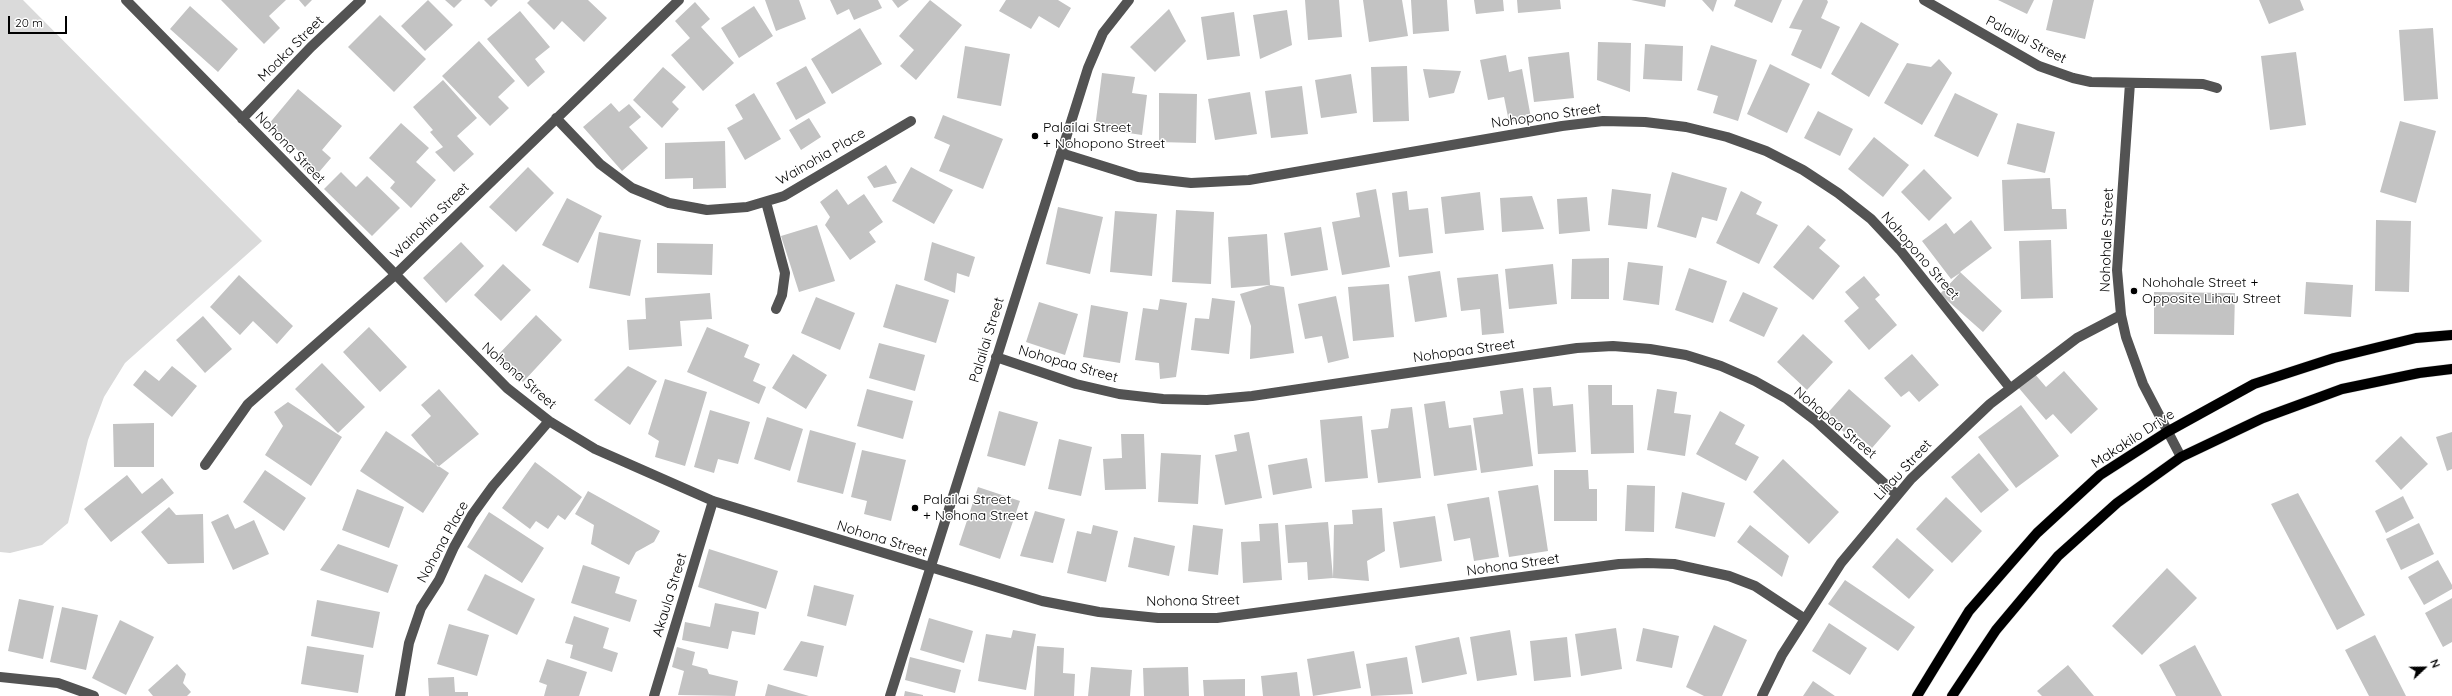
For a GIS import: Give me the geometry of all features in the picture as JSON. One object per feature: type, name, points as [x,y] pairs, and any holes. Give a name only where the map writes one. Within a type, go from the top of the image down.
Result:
[{"type":"main road","name":"Makakilo Drive","points":[[1917,696],[1969,611],[2038,533],[2100,475],[2167,432],[2254,384],[2349,354],[2416,338],[2452,334]]},
{"type":"main road","points":[[1952,696],[1996,630],[2058,556],[2117,503],[2182,457],[2263,418],[2342,389],[2419,373],[2452,369]]},
{"type":"street","name":"Nohona Street","points":[[126,0],[507,388],[549,421],[595,449],[713,501],[1042,601],[1100,612],[1158,618],[1217,618],[1619,564],[1647,563],[1681,565],[1729,576],[1755,586],[1805,619]]},
{"type":"street","name":"Moaka Street","points":[[242,119],[311,47],[361,0]]},
{"type":"street","name":"Wainohia Street","points":[[205,465],[248,404],[395,275],[679,0]]},
{"type":"street","name":"Palailai Street","points":[[890,696],[1094,50],[1110,22],[1129,0]]},
{"type":"street","name":"Palailai Street","points":[[1924,0],[2056,73],[2091,82],[2203,84],[2218,88]]},
{"type":"street","name":"Nohohale Street","points":[[2130,83],[2117,270],[2120,315],[2143,384],[2167,432],[2182,457]]},
{"type":"street","name":"Wainohia Place","points":[[556,118],[600,164],[615,177],[650,196],[668,203],[708,210],[747,207],[766,202],[802,187],[911,121]]},
{"type":"street","name":"Nohopono Street","points":[[1061,153],[1138,177],[1191,183],[1249,180],[1562,126],[1603,121],[1658,123],[1686,127],[1727,137],[1766,151],[1803,170],[1838,193],[1871,219],[1900,250],[2010,388]]},
{"type":"street","points":[[766,202],[785,273],[782,295],[776,309]]},
{"type":"street","name":"Lihau Street","points":[[1762,696],[1782,655],[1841,563],[1911,479],[1990,404],[2010,388],[2077,338],[2120,315]]},
{"type":"street","name":"Nohopaa Street","points":[[996,357],[1076,384],[1119,394],[1163,399],[1207,400],[1252,396],[1577,348],[1614,346],[1650,349],[1686,355],[1721,366],[1755,381],[1787,399],[1816,421],[1897,495]]},
{"type":"street","name":"Nohona Place","points":[[400,696],[409,643],[422,608],[439,580],[454,547],[492,486],[549,421]]},
{"type":"street","name":"Akaula Street","points":[[654,696],[713,501]]},
{"type":"street","points":[[0,677],[58,683],[94,696]]},
{"type":"shaded area","points":[[0,0],[23,0],[262,241],[125,363],[104,397],[88,440],[68,523],[42,545],[10,553],[0,552]]},
{"type":"building","points":[[221,0],[286,0],[269,16],[280,28],[264,44]]},
{"type":"building","points":[[299,0],[312,0],[305,7]]},
{"type":"building","points":[[428,0],[453,25],[425,51],[401,26]]},
{"type":"building","points":[[445,0],[462,0],[454,8]]},
{"type":"building","points":[[484,0],[498,0],[491,7]]},
{"type":"building","points":[[530,0],[588,0],[607,18],[584,42],[562,21],[554,30],[527,3]]},
{"type":"building","points":[[765,0],[799,0],[806,19],[776,31]]},
{"type":"building","points":[[830,0],[878,0],[882,8],[854,20],[849,9],[837,15]]},
{"type":"building","points":[[892,0],[909,0],[898,8]]},
{"type":"building","points":[[930,0],[962,25],[916,80],[900,66],[914,50],[899,36]]},
{"type":"building","points":[[1006,0],[1058,0],[1071,8],[1059,28],[1039,16],[1031,29],[999,11]]},
{"type":"building","points":[[1305,0],[1339,0],[1342,37],[1308,40]]},
{"type":"building","points":[[1363,0],[1402,0],[1408,36],[1369,42]]},
{"type":"building","points":[[1411,0],[1447,0],[1449,31],[1413,34]]},
{"type":"building","points":[[1474,0],[1503,0],[1504,11],[1476,14]]},
{"type":"building","points":[[1517,0],[1560,0],[1561,9],[1518,13]]},
{"type":"building","points":[[1631,0],[1666,0],[1665,7]]},
{"type":"building","points":[[1702,0],[1717,0],[1713,12]]},
{"type":"building","points":[[1736,0],[1782,0],[1772,23],[1734,6]]},
{"type":"building","points":[[1803,0],[1827,0],[1828,2],[1821,18],[1840,27],[1821,69],[1791,55],[1802,30],[1789,28]]},
{"type":"building","points":[[1998,0],[2034,0],[2027,14]]},
{"type":"building","points":[[2053,0],[2094,0],[2085,39],[2046,30]]},
{"type":"building","points":[[2259,0],[2300,0],[2304,10],[2269,24]]},
{"type":"building","points":[[695,2],[710,19],[701,27],[734,63],[703,91],[671,55],[690,38],[675,21]]},
{"type":"building","points":[[190,6],[238,49],[218,72],[170,29]]},
{"type":"building","points":[[754,6],[773,36],[739,58],[721,28]]},
{"type":"building","points":[[1169,9],[1186,41],[1155,72],[1130,47]]},
{"type":"building","points":[[1287,10],[1292,45],[1260,59],[1253,15]]},
{"type":"building","points":[[520,11],[550,47],[535,59],[545,72],[528,87],[487,39]]},
{"type":"building","points":[[1234,12],[1240,56],[1207,60],[1201,17]]},
{"type":"building","points":[[380,15],[426,59],[394,92],[348,47]]},
{"type":"building","points":[[1861,22],[1899,44],[1869,97],[1831,74]]},
{"type":"building","points":[[860,28],[882,64],[832,94],[811,59]]},
{"type":"building","points":[[2433,28],[2438,99],[2404,101],[2399,30]]},
{"type":"building","points":[[479,41],[515,81],[498,97],[509,108],[490,126],[442,76]]},
{"type":"building","points":[[1598,42],[1631,43],[1630,92],[1597,80]]},
{"type":"building","points":[[1645,44],[1683,46],[1682,81],[1643,79]]},
{"type":"building","points":[[1711,45],[1757,60],[1738,121],[1713,113],[1718,96],[1697,90]]},
{"type":"building","points":[[965,46],[1010,54],[1001,106],[957,98]]},
{"type":"building","points":[[1569,52],[1574,98],[1534,102],[1528,57]]},
{"type":"building","points":[[2296,52],[2306,125],[2270,130],[2261,56]]},
{"type":"building","points":[[1506,55],[1509,72],[1522,69],[1531,118],[1509,122],[1504,97],[1488,100],[1480,60]]},
{"type":"building","points":[[1939,59],[1952,73],[1922,125],[1884,103],[1907,63],[1931,67]]},
{"type":"building","points":[[1770,64],[1810,84],[1787,133],[1747,114]]},
{"type":"building","points":[[806,66],[826,103],[796,120],[776,83]]},
{"type":"building","points":[[1407,66],[1409,121],[1373,122],[1371,67]]},
{"type":"building","points":[[663,67],[686,87],[672,102],[679,109],[662,128],[633,100]]},
{"type":"building","points":[[1423,69],[1461,71],[1454,93],[1429,98]]},
{"type":"building","points":[[1102,73],[1135,77],[1132,93],[1147,95],[1142,135],[1095,128]]},
{"type":"building","points":[[1351,74],[1357,113],[1321,118],[1315,80]]},
{"type":"building","points":[[443,80],[477,118],[457,136],[474,154],[454,172],[435,152],[443,147],[430,132],[433,130],[413,107]]},
{"type":"building","points":[[1302,86],[1308,134],[1271,138],[1265,91]]},
{"type":"building","points":[[298,89],[342,126],[322,150],[331,158],[314,178],[299,165],[306,157],[268,125]]},
{"type":"building","points":[[1250,92],[1257,134],[1215,140],[1208,99]]},
{"type":"building","points":[[754,93],[781,139],[745,160],[727,128],[743,119],[735,105]]},
{"type":"building","points":[[1159,93],[1197,94],[1196,143],[1159,142]]},
{"type":"building","points":[[1955,93],[1998,114],[1978,157],[1934,136]]},
{"type":"building","points":[[611,103],[619,112],[629,104],[641,117],[629,127],[648,148],[622,171],[583,127]]},
{"type":"building","points":[[1818,111],[1853,129],[1840,156],[1804,138]]},
{"type":"building","points":[[943,115],[1003,139],[983,189],[939,171],[950,145],[934,138]]},
{"type":"building","points":[[809,118],[821,137],[801,150],[789,130]]},
{"type":"building","points":[[2400,121],[2436,131],[2416,203],[2380,192]]},
{"type":"building","points":[[401,123],[429,148],[416,162],[436,180],[411,208],[390,188],[395,182],[369,158]]},
{"type":"building","points":[[2017,123],[2055,132],[2045,173],[2007,164]]},
{"type":"building","points":[[1874,137],[1909,165],[1883,197],[1848,169]]},
{"type":"building","points":[[725,141],[726,188],[693,189],[693,178],[665,179],[665,143]]},
{"type":"building","points":[[886,165],[897,183],[874,188],[867,177]]},
{"type":"building","points":[[528,167],[554,193],[516,232],[489,207]]},
{"type":"building","points":[[911,167],[953,190],[934,224],[892,201]]},
{"type":"building","points":[[1924,169],[1952,198],[1929,221],[1901,192]]},
{"type":"building","points":[[341,172],[356,187],[367,176],[400,208],[372,236],[324,189]]},
{"type":"building","points":[[1672,172],[1727,188],[1717,221],[1702,217],[1696,238],[1657,227]]},
{"type":"building","points":[[2050,178],[2052,209],[2066,209],[2067,229],[2004,231],[2002,180]]},
{"type":"building","points":[[837,189],[848,205],[864,194],[883,222],[869,232],[876,242],[850,260],[825,225],[830,217],[820,202]]},
{"type":"building","points":[[1376,189],[1390,267],[1342,275],[1332,222],[1360,217],[1356,193]]},
{"type":"building","points":[[1612,189],[1651,194],[1647,229],[1608,225]]},
{"type":"building","points":[[1407,191],[1409,210],[1428,208],[1433,253],[1399,257],[1392,193]]},
{"type":"building","points":[[1741,191],[1762,202],[1756,214],[1778,225],[1759,264],[1716,243]]},
{"type":"building","points":[[1480,192],[1484,230],[1445,234],[1441,197]]},
{"type":"building","points":[[1532,196],[1544,229],[1502,232],[1500,198]]},
{"type":"building","points":[[1587,197],[1590,231],[1559,234],[1557,199]]},
{"type":"building","points":[[567,198],[602,216],[578,263],[542,245]]},
{"type":"building","points":[[1058,207],[1103,217],[1090,274],[1046,264]]},
{"type":"building","points":[[1176,210],[1214,212],[1211,284],[1172,282]]},
{"type":"building","points":[[1115,211],[1157,214],[1152,276],[1110,272]]},
{"type":"building","points":[[1971,220],[1992,248],[1960,272],[2002,311],[1983,332],[1940,294],[1960,273],[1951,279],[1922,241],[1946,223],[1954,234]]},
{"type":"building","points":[[2376,220],[2411,221],[2409,292],[2375,291]]},
{"type":"building","points":[[817,225],[835,281],[799,292],[781,236]]},
{"type":"building","points":[[1808,225],[1826,240],[1819,248],[1840,266],[1813,300],[1773,267]]},
{"type":"building","points":[[1321,227],[1328,270],[1291,276],[1284,233]]},
{"type":"building","points":[[599,232],[641,240],[630,296],[589,288]]},
{"type":"building","points":[[1267,234],[1270,285],[1231,288],[1228,237]]},
{"type":"building","points":[[2051,240],[2053,298],[2021,299],[2019,241]]},
{"type":"building","points":[[461,242],[484,266],[446,303],[423,278]]},
{"type":"building","points":[[932,242],[975,257],[969,277],[957,273],[955,293],[924,280]]},
{"type":"building","points":[[657,243],[713,244],[712,275],[657,273]]},
{"type":"building","points":[[1609,258],[1609,299],[1571,299],[1572,259]]},
{"type":"building","points":[[1628,262],[1663,266],[1659,305],[1623,300]]},
{"type":"building","points":[[503,264],[531,290],[501,321],[474,295]]},
{"type":"building","points":[[1553,264],[1557,304],[1509,309],[1505,269]]},
{"type":"building","points":[[1689,268],[1727,281],[1713,323],[1675,310]]},
{"type":"building","points":[[1440,271],[1447,317],[1415,322],[1408,276]]},
{"type":"building","points":[[1498,274],[1504,333],[1482,335],[1480,309],[1461,311],[1457,278]]},
{"type":"building","points":[[239,275],[293,326],[277,344],[253,321],[240,335],[210,307]]},
{"type":"building","points":[[1864,276],[1880,295],[1875,299],[1897,325],[1869,350],[1844,321],[1859,308],[1845,292]]},
{"type":"building","points":[[2306,282],[2353,285],[2351,317],[2304,314]]},
{"type":"building","points":[[896,284],[949,300],[936,343],[883,327]]},
{"type":"building","points":[[1389,284],[1394,337],[1353,341],[1348,287]]},
{"type":"building","points":[[1270,285],[1284,287],[1294,353],[1250,359],[1251,326],[1240,294]]},
{"type":"building","points":[[1743,292],[1778,308],[1764,337],[1729,321]]},
{"type":"building","points":[[2154,292],[2235,293],[2234,335],[2154,334]]},
{"type":"building","points":[[710,293],[712,319],[680,321],[682,346],[629,350],[627,320],[646,319],[645,298]]},
{"type":"building","points":[[1336,296],[1349,358],[1328,363],[1322,336],[1305,339],[1298,304]]},
{"type":"building","points":[[816,297],[855,313],[840,350],[801,333]]},
{"type":"building","points":[[1212,298],[1235,301],[1229,354],[1191,350],[1195,318],[1209,319]]},
{"type":"building","points":[[1160,299],[1187,303],[1176,377],[1160,379],[1159,363],[1135,360],[1143,308],[1158,310]]},
{"type":"building","points":[[1039,302],[1078,314],[1065,355],[1026,342]]},
{"type":"building","points":[[1091,305],[1128,312],[1120,363],[1083,357]]},
{"type":"building","points":[[536,315],[562,340],[523,382],[496,357]]},
{"type":"building","points":[[203,316],[232,349],[205,373],[176,340]]},
{"type":"building","points":[[369,327],[407,367],[380,392],[343,352]]},
{"type":"building","points":[[707,327],[749,345],[744,357],[760,364],[753,381],[766,387],[759,404],[687,372]]},
{"type":"building","points":[[1803,334],[1833,362],[1807,390],[1777,362]]},
{"type":"building","points":[[879,343],[925,355],[915,391],[869,378]]},
{"type":"building","points":[[793,354],[827,375],[806,409],[772,388]]},
{"type":"building","points":[[1912,354],[1939,385],[1919,402],[1909,391],[1901,397],[1884,378]]},
{"type":"building","points":[[322,363],[365,407],[338,433],[295,389]]},
{"type":"building","points":[[172,366],[197,386],[172,417],[133,385],[145,370],[159,381]]},
{"type":"building","points":[[628,366],[657,381],[630,425],[594,400]]},
{"type":"building","points":[[2064,371],[2098,409],[2071,434],[2053,414],[2046,420],[2018,387],[2034,373],[2046,387]]},
{"type":"building","points":[[665,379],[707,392],[685,466],[655,457],[659,441],[648,434]]},
{"type":"building","points":[[1588,385],[1612,385],[1612,405],[1633,405],[1634,453],[1591,454]]},
{"type":"building","points":[[1551,387],[1553,406],[1573,404],[1576,452],[1538,454],[1533,388]]},
{"type":"building","points":[[1523,388],[1533,466],[1481,473],[1473,418],[1503,414],[1500,391]]},
{"type":"building","points":[[439,389],[479,434],[438,467],[411,435],[431,416],[421,405]]},
{"type":"building","points":[[867,389],[913,401],[903,439],[857,426]]},
{"type":"building","points":[[1657,389],[1677,392],[1674,413],[1691,415],[1685,456],[1647,450]]},
{"type":"building","points":[[1849,389],[1891,426],[1872,448],[1848,427],[1844,432],[1825,416]]},
{"type":"building","points":[[1445,401],[1449,428],[1471,425],[1477,470],[1434,476],[1424,404]]},
{"type":"building","points":[[288,402],[342,437],[311,486],[265,455],[283,426],[274,412]]},
{"type":"building","points":[[2021,405],[2059,456],[2016,488],[1978,437]]},
{"type":"building","points":[[1412,407],[1421,478],[1378,483],[1371,430],[1388,428],[1391,409]]},
{"type":"building","points":[[710,410],[750,422],[738,464],[718,459],[714,473],[694,467]]},
{"type":"building","points":[[999,411],[1038,422],[1025,466],[987,456]]},
{"type":"building","points":[[1720,411],[1745,425],[1735,444],[1759,457],[1746,481],[1696,454]]},
{"type":"building","points":[[1362,416],[1368,478],[1325,482],[1320,420]]},
{"type":"building","points":[[767,417],[803,429],[790,471],[754,459]]},
{"type":"building","points":[[154,423],[154,467],[114,467],[113,424]]},
{"type":"building","points":[[810,430],[856,443],[843,494],[797,482]]},
{"type":"building","points":[[386,431],[449,473],[423,513],[360,471]]},
{"type":"building","points":[[1249,432],[1262,498],[1225,505],[1215,455],[1237,451],[1234,435]]},
{"type":"building","points":[[2452,432],[2452,469],[2447,471],[2436,437]]},
{"type":"building","points":[[1121,434],[1144,434],[1146,489],[1105,490],[1103,459],[1122,458]]},
{"type":"building","points":[[2401,436],[2428,464],[2401,490],[2375,461]]},
{"type":"building","points":[[1059,439],[1092,447],[1081,496],[1048,489]]},
{"type":"building","points":[[862,450],[906,460],[891,521],[864,514],[867,501],[851,497]]},
{"type":"building","points":[[1161,453],[1201,455],[1198,504],[1158,502]]},
{"type":"building","points":[[1979,453],[2009,490],[1981,513],[1951,477]]},
{"type":"building","points":[[1307,458],[1312,488],[1273,495],[1268,465]]},
{"type":"building","points":[[1783,459],[1839,512],[1809,544],[1753,492]]},
{"type":"building","points":[[535,462],[582,497],[565,520],[558,515],[548,529],[536,521],[530,529],[502,508]]},
{"type":"building","points":[[265,470],[306,498],[284,531],[243,502]]},
{"type":"building","points":[[1554,470],[1588,470],[1589,489],[1597,489],[1597,521],[1554,521]]},
{"type":"building","points":[[127,475],[142,494],[162,478],[174,493],[111,542],[84,509]]},
{"type":"building","points":[[1538,485],[1548,551],[1509,557],[1498,491]]},
{"type":"building","points":[[1627,485],[1655,486],[1654,532],[1625,531]]},
{"type":"building","points":[[978,487],[1020,501],[1000,559],[959,545]]},
{"type":"building","points":[[357,489],[404,507],[389,548],[342,530]]},
{"type":"building","points":[[588,491],[660,531],[654,542],[636,552],[629,565],[591,544],[594,525],[575,514]]},
{"type":"building","points":[[1682,492],[1725,503],[1715,537],[1675,528]]},
{"type":"building","points":[[2298,493],[2365,615],[2337,630],[2271,504]]},
{"type":"building","points":[[2403,496],[2414,518],[2386,533],[2375,511]]},
{"type":"building","points":[[1489,497],[1499,557],[1474,561],[1470,538],[1454,541],[1447,504]]},
{"type":"building","points":[[1946,497],[1982,531],[1952,563],[1916,529]]},
{"type":"building","points":[[169,507],[176,515],[203,514],[204,563],[168,564],[141,532]]},
{"type":"building","points":[[1382,508],[1385,551],[1367,561],[1369,581],[1333,578],[1334,525],[1353,524],[1352,510]]},
{"type":"building","points":[[1035,511],[1065,519],[1053,563],[1020,556]]},
{"type":"building","points":[[489,512],[544,548],[522,583],[467,547]]},
{"type":"building","points":[[228,514],[235,529],[254,520],[269,554],[233,570],[211,522]]},
{"type":"building","points":[[1435,516],[1442,561],[1400,568],[1393,522]]},
{"type":"building","points":[[1328,522],[1333,578],[1308,580],[1307,562],[1288,563],[1285,525]]},
{"type":"building","points":[[1278,523],[1282,580],[1243,583],[1241,542],[1260,541],[1259,524]]},
{"type":"building","points":[[2419,523],[2434,554],[2401,570],[2386,539]]},
{"type":"building","points":[[1093,525],[1118,531],[1106,582],[1067,573],[1077,531],[1091,534]]},
{"type":"building","points":[[1193,525],[1223,529],[1218,575],[1188,571]]},
{"type":"building","points":[[1750,525],[1789,556],[1782,577],[1737,542]]},
{"type":"building","points":[[1134,537],[1175,546],[1169,576],[1128,567]]},
{"type":"building","points":[[1897,538],[1934,570],[1909,599],[1872,567]]},
{"type":"building","points":[[338,544],[398,565],[388,593],[320,570]]},
{"type":"building","points":[[709,549],[778,571],[766,609],[698,587]]},
{"type":"building","points":[[2438,560],[2452,585],[2452,589],[2424,605],[2408,577]]},
{"type":"building","points":[[583,565],[620,577],[615,593],[637,600],[630,622],[571,603]]},
{"type":"building","points":[[2167,568],[2197,598],[2142,655],[2112,626]]},
{"type":"building","points":[[485,574],[535,599],[517,635],[467,610]]},
{"type":"building","points":[[1845,580],[1915,627],[1898,651],[1828,604]]},
{"type":"building","points":[[814,585],[854,595],[846,626],[807,616]]},
{"type":"building","points":[[2452,598],[2452,642],[2443,647],[2425,613]]},
{"type":"building","points":[[19,599],[54,606],[43,659],[8,651]]},
{"type":"building","points":[[317,600],[380,612],[373,648],[311,636]]},
{"type":"building","points":[[715,603],[759,612],[755,635],[732,631],[728,649],[682,640],[685,622],[710,627]]},
{"type":"building","points":[[62,607],[98,615],[86,670],[50,662]]},
{"type":"building","points":[[574,616],[609,628],[603,648],[618,653],[612,672],[570,658],[573,645],[565,643]]},
{"type":"building","points":[[929,618],[973,631],[964,663],[920,650]]},
{"type":"building","points":[[120,620],[154,637],[126,695],[92,678]]},
{"type":"building","points":[[1829,623],[1867,648],[1850,675],[1812,651]]},
{"type":"building","points":[[449,624],[489,635],[477,676],[437,664]]},
{"type":"building","points":[[1714,625],[1747,640],[1722,696],[1704,696],[1686,687]]},
{"type":"building","points":[[1616,628],[1622,669],[1581,676],[1575,634]]},
{"type":"building","points":[[1643,628],[1679,636],[1672,668],[1636,661]]},
{"type":"building","points":[[1013,630],[1036,634],[1026,690],[978,681],[986,634],[1011,638]]},
{"type":"building","points":[[1510,630],[1517,675],[1477,681],[1470,637]]},
{"type":"building","points":[[2375,635],[2406,696],[2369,696],[2345,650]]},
{"type":"building","points":[[1459,637],[1467,674],[1422,683],[1415,646]]},
{"type":"building","points":[[1567,637],[1571,677],[1534,681],[1530,641]]},
{"type":"building","points":[[801,641],[824,646],[817,677],[783,670]]},
{"type":"building","points":[[2195,645],[2222,696],[2176,696],[2159,665]]},
{"type":"building","points":[[307,646],[364,655],[358,693],[301,684]]},
{"type":"building","points":[[1037,646],[1064,648],[1063,673],[1075,674],[1074,696],[1034,696]]},
{"type":"building","points":[[677,647],[695,652],[692,665],[707,669],[709,674],[738,681],[735,696],[678,695],[684,671],[672,667]]},
{"type":"building","points":[[1354,651],[1361,688],[1313,696],[1307,659]]},
{"type":"building","points":[[910,657],[961,670],[955,693],[905,680]]},
{"type":"building","points":[[1407,657],[1413,694],[1371,696],[1366,664]]},
{"type":"building","points":[[547,659],[587,672],[579,696],[544,696],[547,685],[539,682]]},
{"type":"building","points":[[177,664],[186,674],[183,683],[191,692],[187,696],[153,696],[148,690]]},
{"type":"building","points":[[2068,665],[2094,696],[2042,696],[2037,691]]},
{"type":"building","points":[[1091,667],[1132,670],[1130,696],[1088,696]]},
{"type":"building","points":[[1188,667],[1189,696],[1144,696],[1143,668]]},
{"type":"building","points":[[1297,672],[1300,696],[1263,696],[1261,676]]},
{"type":"building","points":[[454,677],[455,692],[468,692],[468,696],[429,696],[428,678]]},
{"type":"building","points":[[1245,679],[1245,696],[1204,696],[1203,680]]},
{"type":"building","points":[[1813,681],[1835,696],[1803,696]]},
{"type":"building","points":[[768,684],[809,696],[765,696]]},
{"type":"building","points":[[905,691],[923,695],[923,696],[904,696]]},
{"type":"place","name":"Palailai Street + Nohopono Street","points":[[1035,136]]},
{"type":"place","name":"Nohohale Street + Opposite Lihau Street","points":[[2134,291]]},
{"type":"place","name":"Palailai Street + Nohona Street","points":[[915,508]]}]
